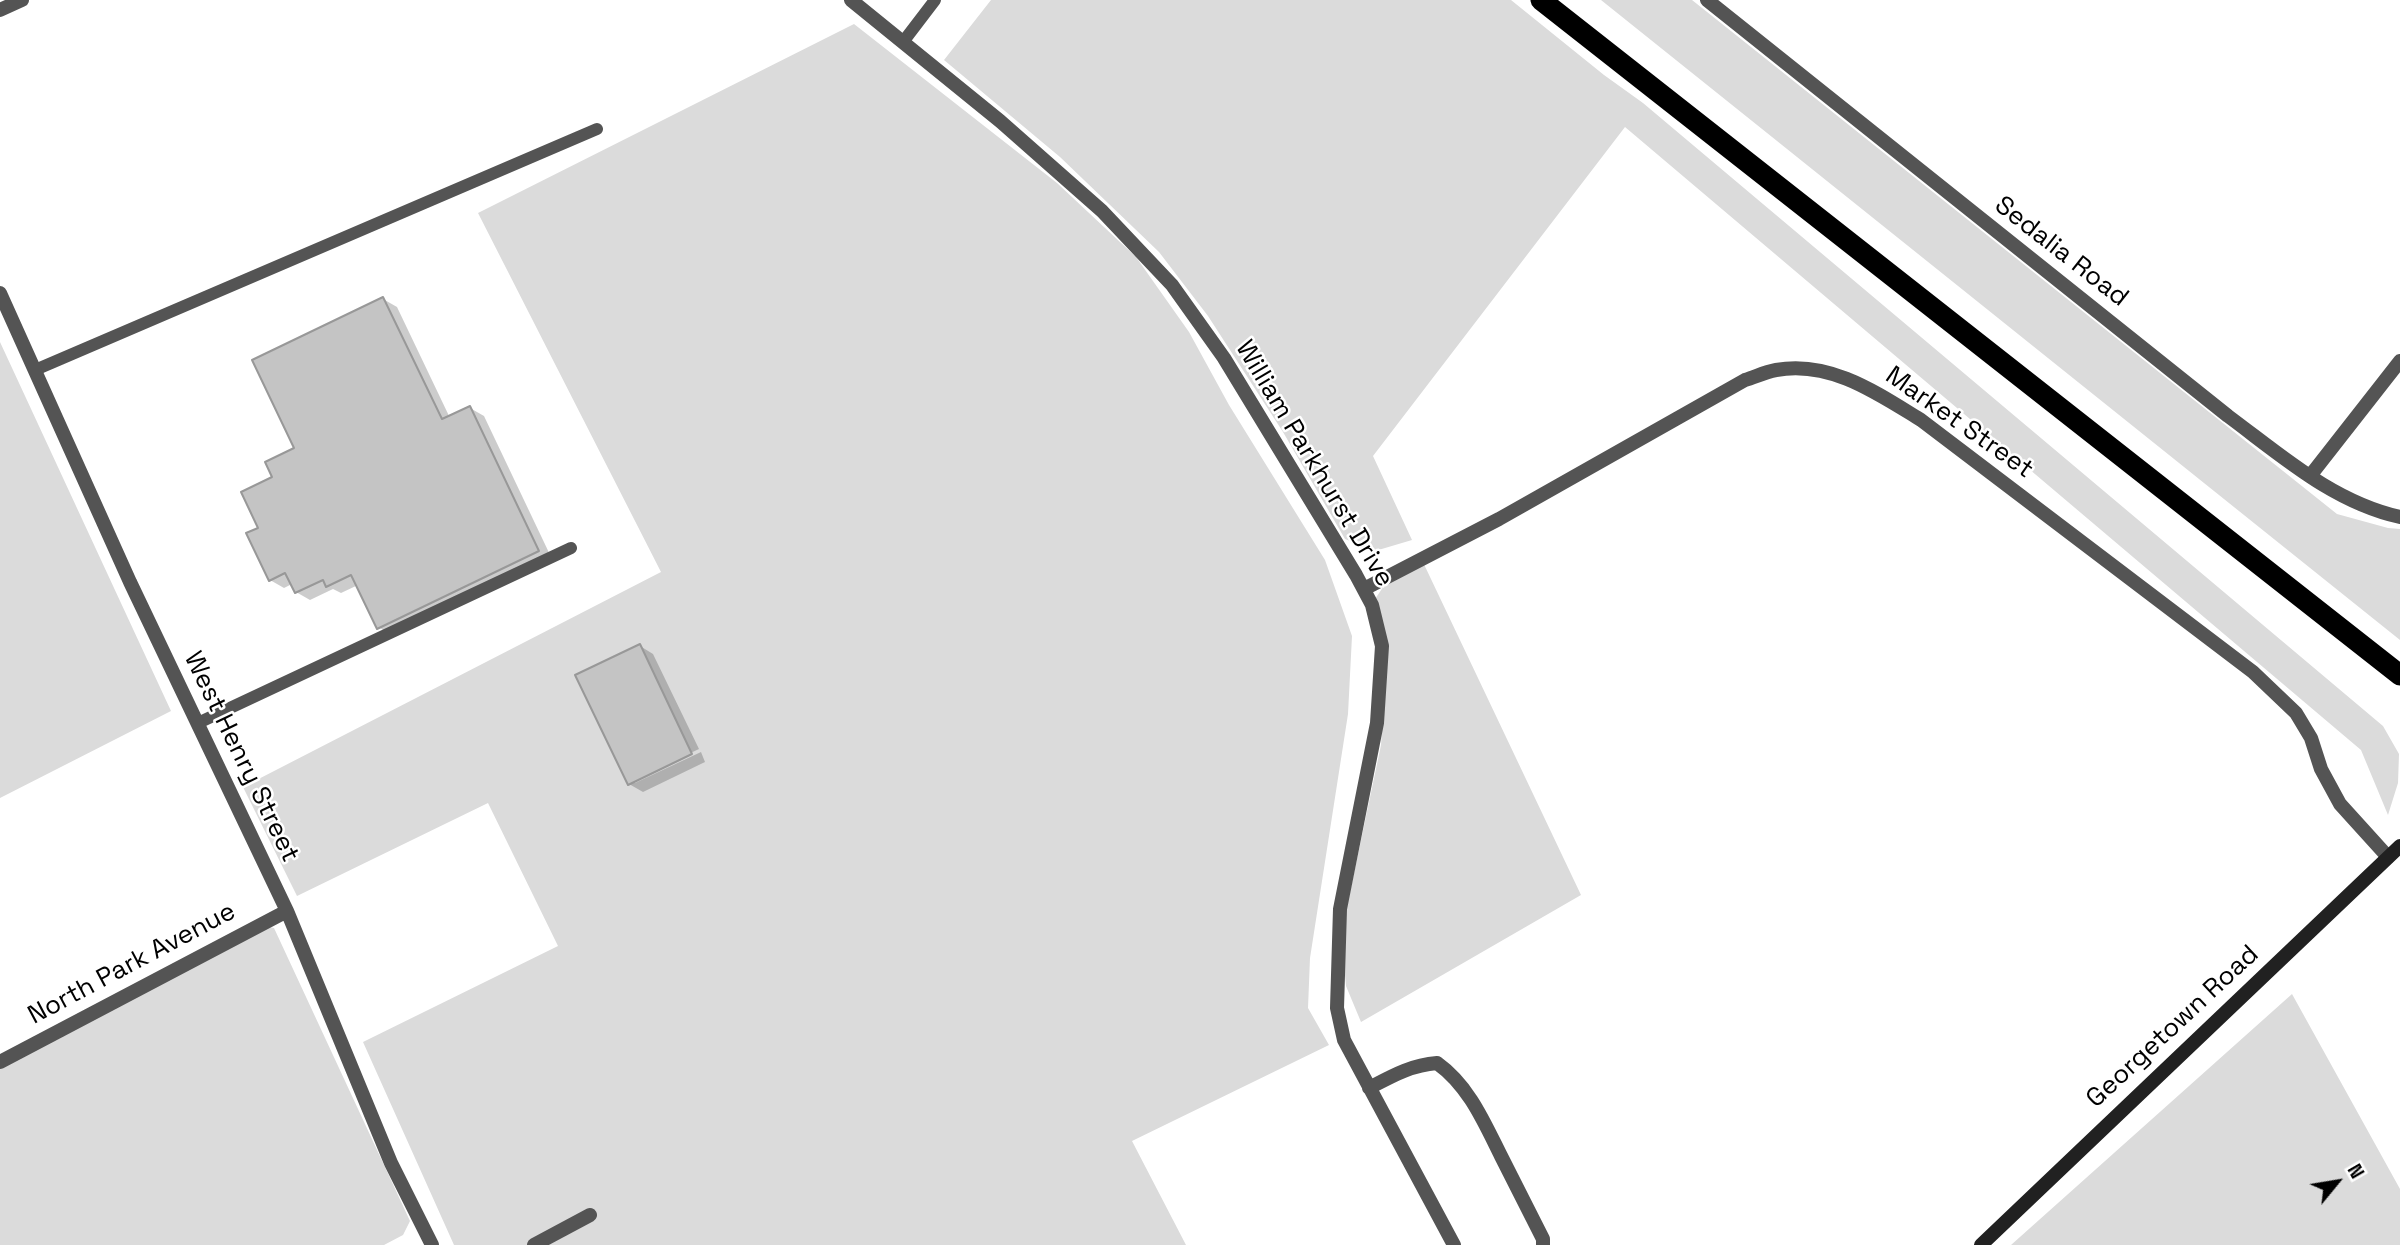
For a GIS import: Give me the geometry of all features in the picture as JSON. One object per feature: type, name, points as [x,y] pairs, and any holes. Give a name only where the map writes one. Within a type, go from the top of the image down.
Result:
[{"type":"highway","points":[[1541,0],[2400,676]]},
{"type":"street","points":[[0,10],[22,0]]},
{"type":"street","name":"William Parkhurst Drive","points":[[851,0],[1000,121],[1102,211],[1172,285],[1224,358],[1372,605],[1382,646],[1377,723],[1340,909],[1337,1008],[1344,1040],[1454,1245]]},
{"type":"street","name":"Sedalia Road","points":[[1707,0],[2228,416],[2340,495],[2370,509],[2400,517]]},
{"type":"street","name":"West Henry Street","points":[[0,293],[130,582],[288,911],[391,1163],[428,1244]]},
{"type":"street","points":[[2310,476],[2400,361]]},
{"type":"street","name":"Market Street","points":[[1364,589],[1499,519],[1745,380],[1775,370],[1798,368],[1823,371],[1847,378],[1921,420],[2253,672],[2296,713],[2311,737],[2321,769],[2340,804],[2388,857]]},
{"type":"street","name":"Georgetown Road","points":[[1981,1245],[2400,846]]},
{"type":"street","name":"North Park Avenue","points":[[0,1062],[288,911]]},
{"type":"street","points":[[1369,1088],[1406,1069],[1423,1064],[1437,1062],[1448,1071],[1465,1090],[1478,1112],[1543,1239],[1543,1245]]},
{"type":"street","points":[[534,1245],[590,1215]]},
{"type":"lane","points":[[903,42],[935,0]]},
{"type":"lane","points":[[35,370],[597,129]]},
{"type":"lane","points":[[198,723],[571,548]]},
{"type":"shaded area","points":[[991,0],[1511,0],[1643,103],[2383,726],[2399,754],[2398,783],[2388,815],[2361,750],[1625,127],[1373,456],[1412,540],[1375,551],[1345,539],[1283,432],[1208,316],[1159,252],[1060,157],[944,60]]},
{"type":"shaded area","points":[[1601,0],[1692,0],[2337,514],[2400,529],[2400,640]]},
{"type":"shaded area","points":[[854,24],[1057,183],[1136,257],[1189,332],[1229,405],[1325,560],[1352,636],[1348,714],[1310,958],[1308,1008],[1329,1045],[1132,1141],[1186,1245],[454,1245],[363,1042],[558,946],[488,803],[297,896],[243,787],[661,572],[478,213]]},
{"type":"shaded area","points":[[0,342],[171,711],[0,798]]},
{"type":"shaded area","points":[[1421,558],[1581,895],[1361,1022],[1346,986],[1341,935],[1381,745],[1385,680],[1373,602],[1390,577]]},
{"type":"shaded area","points":[[258,925],[274,928],[410,1221],[403,1235],[384,1245],[0,1245],[0,1060]]},
{"type":"shaded area","points":[[2292,994],[2400,1189],[2400,1245],[2011,1245]]},
{"type":"building","points":[[383,297],[442,419],[470,406],[539,551],[377,629],[351,575],[326,587],[323,580],[295,593],[285,573],[269,581],[246,533],[258,528],[241,492],[272,477],[265,462],[294,448],[252,360]]},
{"type":"building","points":[[640,644],[692,754],[628,785],[575,675]]}]
